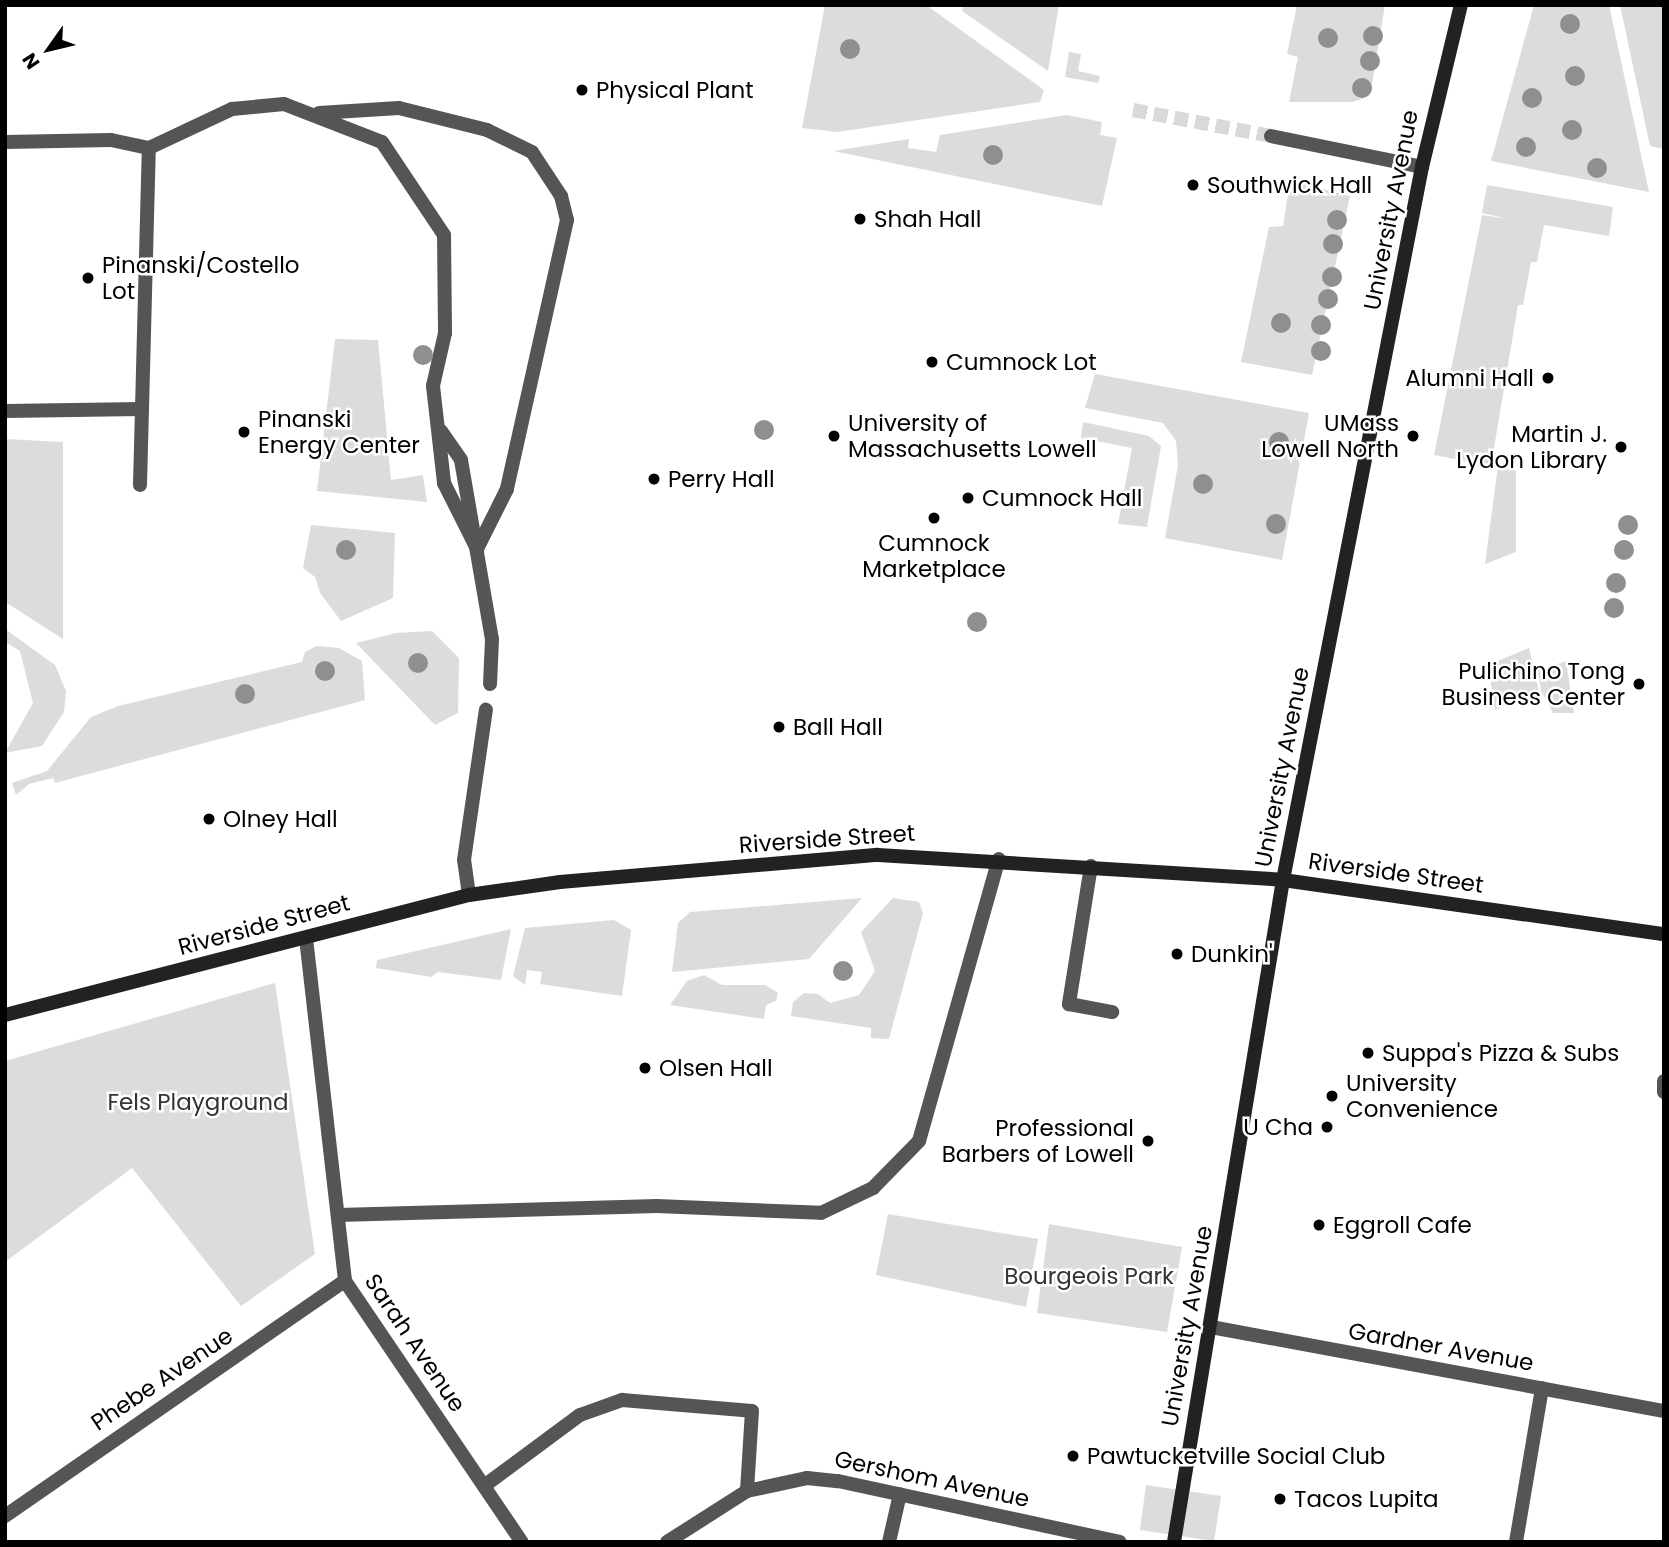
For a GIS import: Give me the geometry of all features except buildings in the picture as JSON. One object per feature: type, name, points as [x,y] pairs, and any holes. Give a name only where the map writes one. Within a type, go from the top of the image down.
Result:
[{"type":"main road","name":"University Avenue","points":[[1174,1542],[1283,880],[1422,167],[1461,5]]},
{"type":"main road","name":"Riverside Street","points":[[5,1015],[469,895],[560,882],[878,855],[999,859],[1283,880],[1664,934]]},
{"type":"street","points":[[5,142],[111,140],[149,148],[232,109],[284,104],[382,142],[444,235],[445,333],[433,386],[444,483],[477,549]]},
{"type":"street","points":[[311,114],[399,108],[487,130],[532,152],[561,196],[567,219],[507,489],[477,549]]},
{"type":"street","points":[[1271,136],[1422,167]]},
{"type":"street","points":[[140,485],[149,148]]},
{"type":"street","points":[[5,411],[142,409]]},
{"type":"street","points":[[440,430],[461,460],[492,639],[490,684]]},
{"type":"street","points":[[469,895],[464,860],[486,710]]},
{"type":"street","points":[[338,1214],[657,1206],[821,1213],[873,1188],[919,1142],[999,859]]},
{"type":"street","points":[[1091,866],[1069,1004],[1112,1012]]},
{"type":"street","name":"Sarah Avenue","points":[[306,938],[345,1281],[522,1542]]},
{"type":"street","points":[[1664,1082],[1664,1092]]},
{"type":"street","name":"Phebe Avenue","points":[[5,1516],[345,1281]]},
{"type":"street","name":"Gardner Avenue","points":[[1211,1327],[1664,1411]]},
{"type":"street","points":[[1517,1542],[1542,1388]]},
{"type":"street","points":[[484,1486],[580,1415],[622,1400],[752,1411],[747,1491]]},
{"type":"street","name":"Gershom Avenue","points":[[667,1542],[747,1491],[807,1478],[900,1494],[1119,1542]]},
{"type":"street","points":[[889,1542],[900,1494]]},
{"type":"green space","points":[[825,5],[926,5],[1044,90],[1040,102],[837,132],[802,128]]},
{"type":"green space","points":[[963,5],[1059,5],[1048,71],[962,11]]},
{"type":"green space","points":[[1297,5],[1385,5],[1371,91],[1362,99],[1352,102],[1289,102],[1298,57],[1287,54]]},
{"type":"green space","points":[[1534,5],[1609,5],[1649,192],[1491,161]]},
{"type":"green space","points":[[1620,5],[1664,5],[1664,149],[1650,146]]},
{"type":"green space","points":[[1069,52],[1081,54],[1078,71],[1100,76],[1098,83],[1065,77]]},
{"type":"green space","points":[[1067,115],[1102,122],[1100,135],[1117,138],[1102,206],[833,151],[909,139],[908,148],[936,152],[940,135]]},
{"type":"green space","points":[[1290,180],[1350,196],[1312,375],[1241,362],[1269,227],[1283,226]]},
{"type":"green space","points":[[1487,185],[1613,207],[1609,236],[1544,225],[1537,262],[1531,262],[1523,305],[1518,305],[1491,466],[1434,455],[1482,215],[1509,219],[1482,213]]},
{"type":"green space","points":[[335,339],[378,340],[391,480],[423,475],[427,502],[317,491]]},
{"type":"green space","points":[[1095,374],[1309,413],[1282,560],[1165,538],[1178,465],[1176,441],[1163,423],[1085,408]]},
{"type":"green space","points":[[1083,422],[1149,436],[1161,446],[1147,527],[1118,524],[1132,448],[1081,438]]},
{"type":"green space","points":[[5,439],[63,442],[63,639],[5,602]]},
{"type":"green space","points":[[1498,466],[1516,470],[1516,552],[1485,564]]},
{"type":"green space","points":[[311,525],[395,533],[393,598],[341,621],[320,593],[315,577],[303,568]]},
{"type":"green space","points":[[5,629],[55,665],[66,691],[64,712],[42,746],[5,753],[33,703],[20,651],[5,642]]},
{"type":"green space","points":[[432,631],[459,658],[458,713],[435,725],[356,643],[396,633]]},
{"type":"green space","points":[[317,646],[339,648],[362,661],[365,700],[55,783],[53,778],[29,784],[16,795],[12,783],[47,771],[91,717],[118,706],[302,662],[305,652]]},
{"type":"green space","points":[[1529,648],[1539,692],[1495,710],[1488,665]]},
{"type":"green space","points":[[1566,661],[1574,713],[1553,713],[1541,691],[1538,671]]},
{"type":"green space","points":[[862,898],[809,959],[672,972],[678,923],[690,912]]},
{"type":"green space","points":[[893,898],[919,902],[923,913],[889,1039],[871,1038],[871,1028],[791,1016],[793,1002],[804,993],[818,994],[830,1003],[859,995],[875,971],[861,932]]},
{"type":"green space","points":[[614,920],[631,930],[622,996],[540,984],[542,972],[527,970],[525,985],[513,976],[525,928]]},
{"type":"green space","points":[[511,929],[501,980],[438,972],[431,977],[376,968],[377,960]]},
{"type":"green space","points":[[704,975],[722,985],[765,985],[778,993],[776,1001],[766,1005],[764,1019],[670,1005],[687,981]]},
{"type":"green space","name":"Fels Playground","points":[[275,983],[315,1254],[241,1306],[132,1168],[5,1262],[5,1061]]},
{"type":"green space","points":[[888,1214],[1038,1239],[1026,1307],[876,1275]]},
{"type":"green space","name":"Bourgeois Park","points":[[1049,1224],[1182,1247],[1167,1332],[1037,1313]]},
{"type":"green space","points":[[1146,1485],[1221,1496],[1214,1541],[1140,1530]]},
{"type":"tunnel","points":[[1133,110],[1271,136]]},
{"type":"place","name":"Physical Plant","points":[[582,90]]},
{"type":"place","name":"Southwick Hall","points":[[1193,185]]},
{"type":"place","name":"Shah Hall","points":[[860,219]]},
{"type":"place","name":"Pinanski/Costello Lot","points":[[88,278]]},
{"type":"place","name":"Cumnock Lot","points":[[932,362]]},
{"type":"place","name":"Alumni Hall","points":[[1548,378]]},
{"type":"place","name":"Pinanski Energy Center","points":[[244,432]]},
{"type":"place","name":"University of Massachusetts Lowell","points":[[834,436]]},
{"type":"place","name":"UMass Lowell North","points":[[1413,436]]},
{"type":"place","name":"Martin J. Lydon Library","points":[[1621,447]]},
{"type":"place","name":"Perry Hall","points":[[654,479]]},
{"type":"place","name":"Cumnock Hall","points":[[968,498]]},
{"type":"place","name":"Cumnock Marketplace","points":[[934,518]]},
{"type":"place","name":"Pulichino Tong Business Center","points":[[1639,684]]},
{"type":"place","name":"Ball Hall","points":[[779,727]]},
{"type":"place","name":"Olney Hall","points":[[209,819]]},
{"type":"place","name":"Dunkin'","points":[[1177,954]]},
{"type":"place","name":"Suppa's Pizza & Subs","points":[[1368,1053]]},
{"type":"place","name":"Olsen Hall","points":[[645,1068]]},
{"type":"place","name":"University Convenience","points":[[1332,1096]]},
{"type":"place","name":"U Cha","points":[[1327,1127]]},
{"type":"place","name":"Professional Barbers of Lowell","points":[[1148,1141]]},
{"type":"place","name":"Eggroll Cafe","points":[[1319,1225]]},
{"type":"place","name":"Pawtucketville Social Club","points":[[1073,1456]]},
{"type":"place","name":"Tacos Lupita","points":[[1280,1499]]}]
